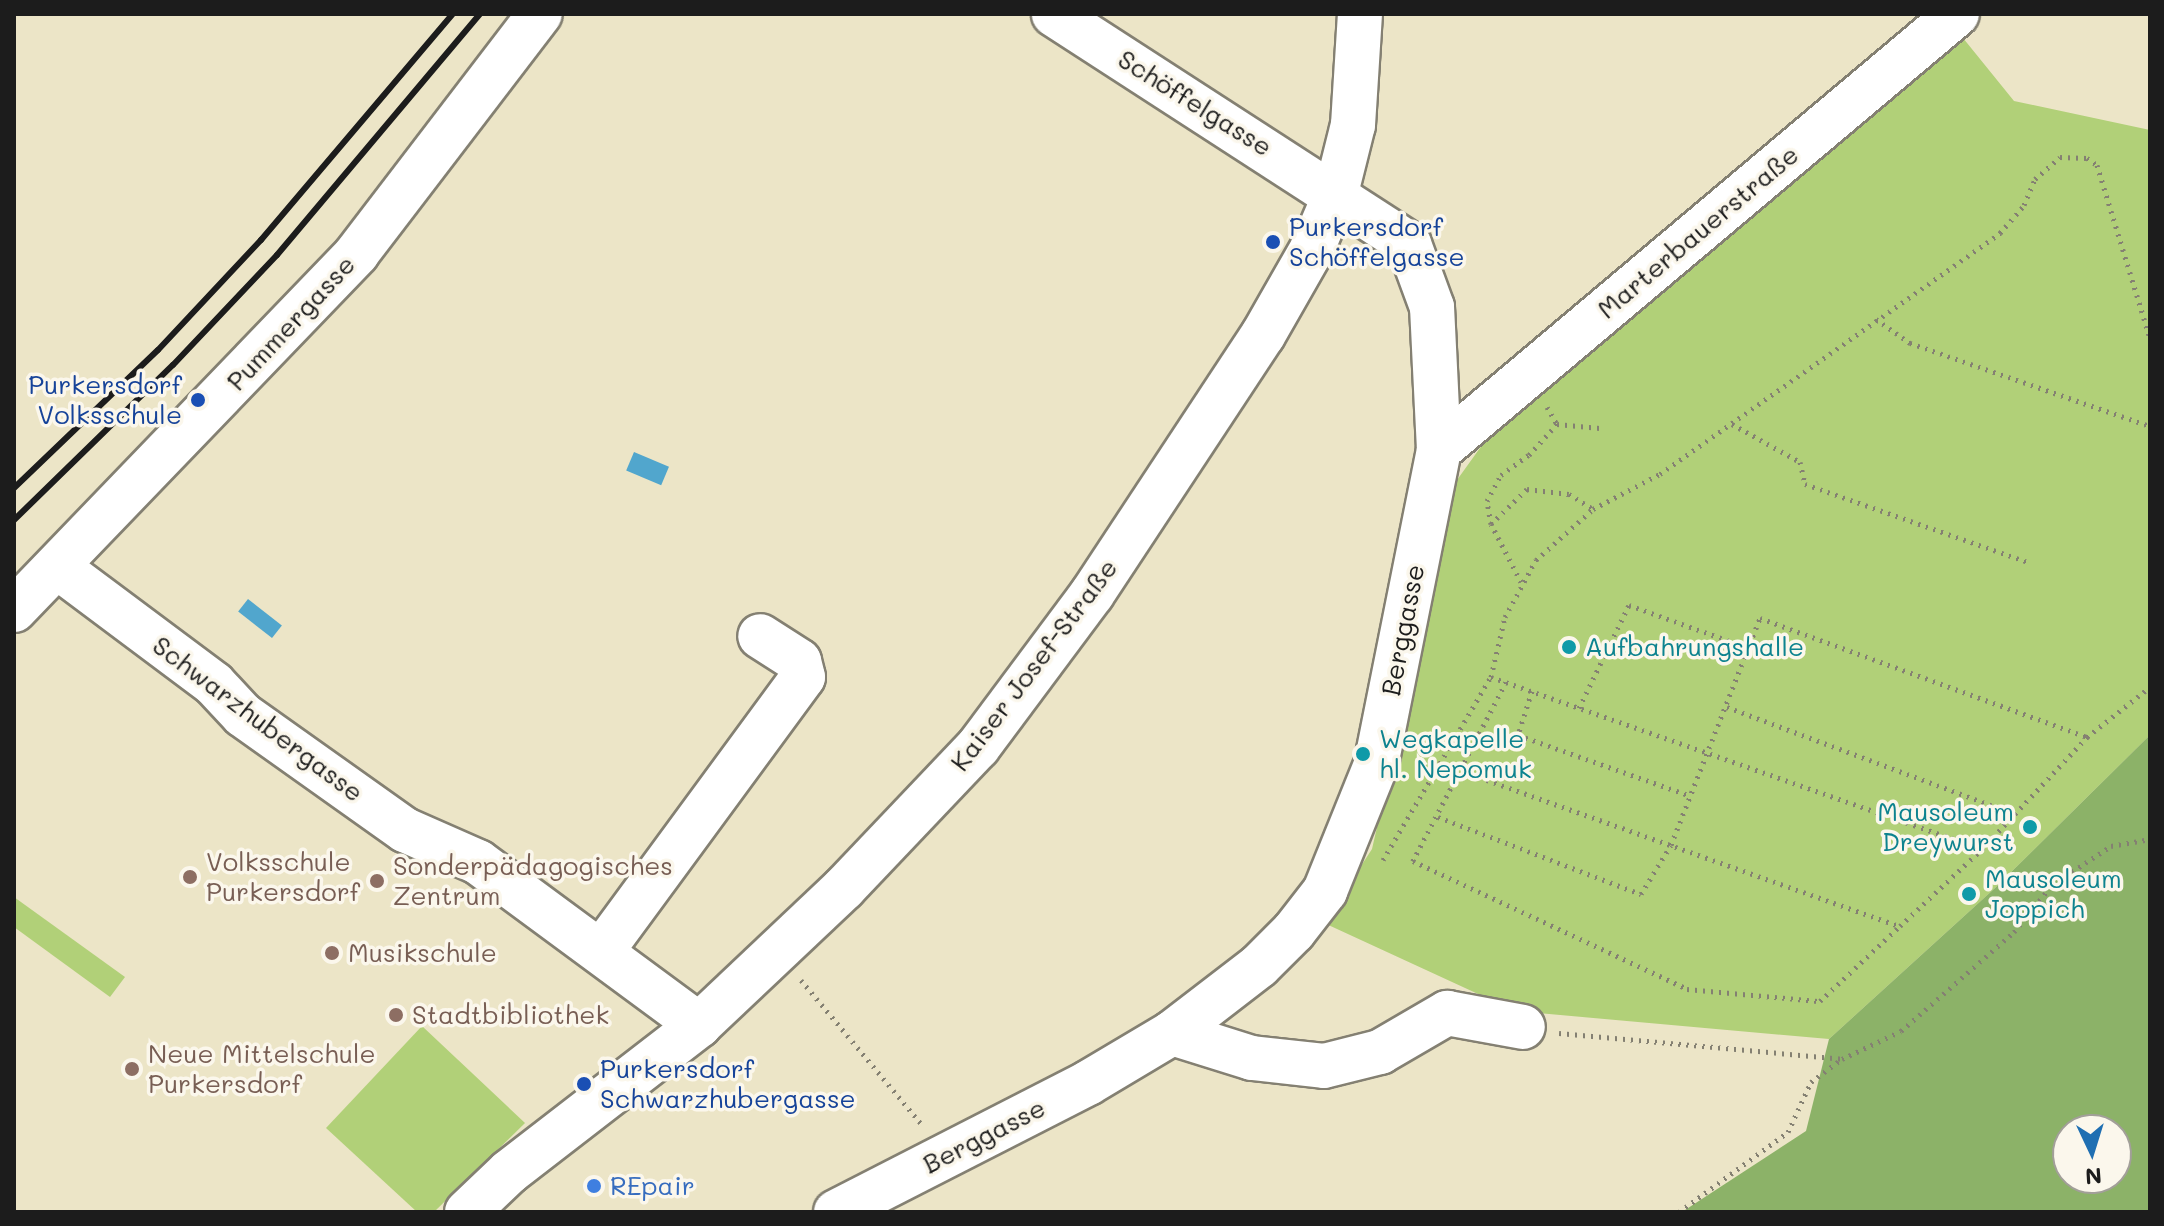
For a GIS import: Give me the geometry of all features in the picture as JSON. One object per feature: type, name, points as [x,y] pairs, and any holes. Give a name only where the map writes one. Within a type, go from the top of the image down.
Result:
[{"type":"street","name":"Pummergasse","points":[[14,610],[59,568],[357,253],[540,14]]},
{"type":"street","name":"Schöffelgasse","points":[[1054,14],[1336,193]]},
{"type":"street","name":"Kaiser Josef-Straße","points":[[467,1212],[509,1172],[699,1025],[844,888],[978,747],[1092,594],[1263,335],[1312,249],[1336,193],[1353,125],[1360,14]]},
{"type":"street","name":"Marterbauerstraße","points":[[1439,450],[1957,14]]},
{"type":"street","name":"Berggasse","points":[[836,1212],[1088,1083],[1172,1033],[1259,966],[1325,891],[1376,765],[1439,450],[1432,307],[1409,244],[1336,193]]},
{"type":"street","name":"Schwarzhubergasse","points":[[59,568],[214,684],[243,715],[405,830],[478,862],[699,1025]]},
{"type":"street","points":[[601,952],[803,677],[799,661],[760,636]]},
{"type":"street","points":[[1172,1033],[1252,1058],[1324,1066],[1380,1052],[1447,1013],[1523,1027]]},
{"type":"path","points":[[1375,872],[1491,677],[1505,617],[1536,560],[1593,509],[1660,474],[2000,233],[2024,205],[2035,179],[2060,157],[2087,158],[2097,165],[2150,338]]},
{"type":"path","points":[[1876,319],[1910,343],[2150,426]]},
{"type":"path","points":[[1544,401],[1557,424]]},
{"type":"path","points":[[1521,583],[1491,524],[1487,501],[1493,484],[1557,424],[1600,428]]},
{"type":"path","points":[[1732,424],[1800,462],[1805,484],[2031,563]]},
{"type":"path","points":[[1491,524],[1516,496],[1537,487],[1569,494],[1593,509]]},
{"type":"path","points":[[1579,708],[1629,605],[1749,648]]},
{"type":"path","points":[[1438,817],[1641,894],[1671,845],[1760,618],[2087,737]]},
{"type":"path","points":[[1491,677],[1982,849]]},
{"type":"path","points":[[1506,682],[1463,772],[1413,861],[1687,989],[1820,1001],[1982,849],[2087,737],[2150,687]]},
{"type":"path","points":[[1532,691],[1518,735],[1691,796]]},
{"type":"path","points":[[1727,707],[2015,814]]},
{"type":"path","points":[[1463,772],[1900,926]]},
{"type":"path","points":[[1679,1212],[1788,1132],[1811,1082],[1842,1059],[1901,1031],[2014,932],[2052,885],[2111,846],[2150,839]]},
{"type":"path","points":[[802,981],[946,1154]]},
{"type":"path","points":[[1523,1027],[1600,1039],[1842,1059]]},
{"type":"green space","points":[[1963,38],[2014,101],[2150,130],[2150,735],[1995,888],[1829,1039],[1515,1011],[1324,923],[1372,849],[1457,480],[1518,395]]},
{"type":"green space","points":[[2150,735],[2150,1212],[1682,1212],[1806,1131],[1829,1039],[1995,888]]},
{"type":"green space","points":[[14,897],[125,977],[110,997],[14,927]]},
{"type":"green space","points":[[422,1026],[525,1123],[434,1212],[417,1212],[326,1128]]},
{"type":"water","points":[[634,452],[669,467],[661,485],[626,470]]},
{"type":"water","points":[[248,599],[282,625],[272,638],[238,612]]},
{"type":"railway","points":[[14,488],[158,350],[261,240],[453,14]]},
{"type":"railway","points":[[14,520],[173,365],[277,255],[480,14]]},
{"type":"place","name":"Purkersdorf Schöffelgasse","points":[[1273,242]]},
{"type":"place","name":"Purkersdorf Volksschule","points":[[198,400]]},
{"type":"place","name":"Aufbahrungshalle","points":[[1569,647]]},
{"type":"place","name":"Wegkapelle hl. Nepomuk","points":[[1363,754]]},
{"type":"place","name":"Mausoleum Dreywurst","points":[[2030,827]]},
{"type":"place","name":"Volksschule Purkersdorf","points":[[190,877]]},
{"type":"place","name":"Sonderpädagogisches Zentrum","points":[[377,881]]},
{"type":"place","name":"Mausoleum Joppich","points":[[1969,894]]},
{"type":"place","name":"Musikschule","points":[[332,953]]},
{"type":"place","name":"Stadtbibliothek","points":[[396,1015]]},
{"type":"place","name":"Neue Mittelschule Purkersdorf","points":[[132,1069]]},
{"type":"place","name":"Purkersdorf Schwarzhubergasse","points":[[584,1084]]},
{"type":"place","name":"REpair","points":[[594,1186]]}]
